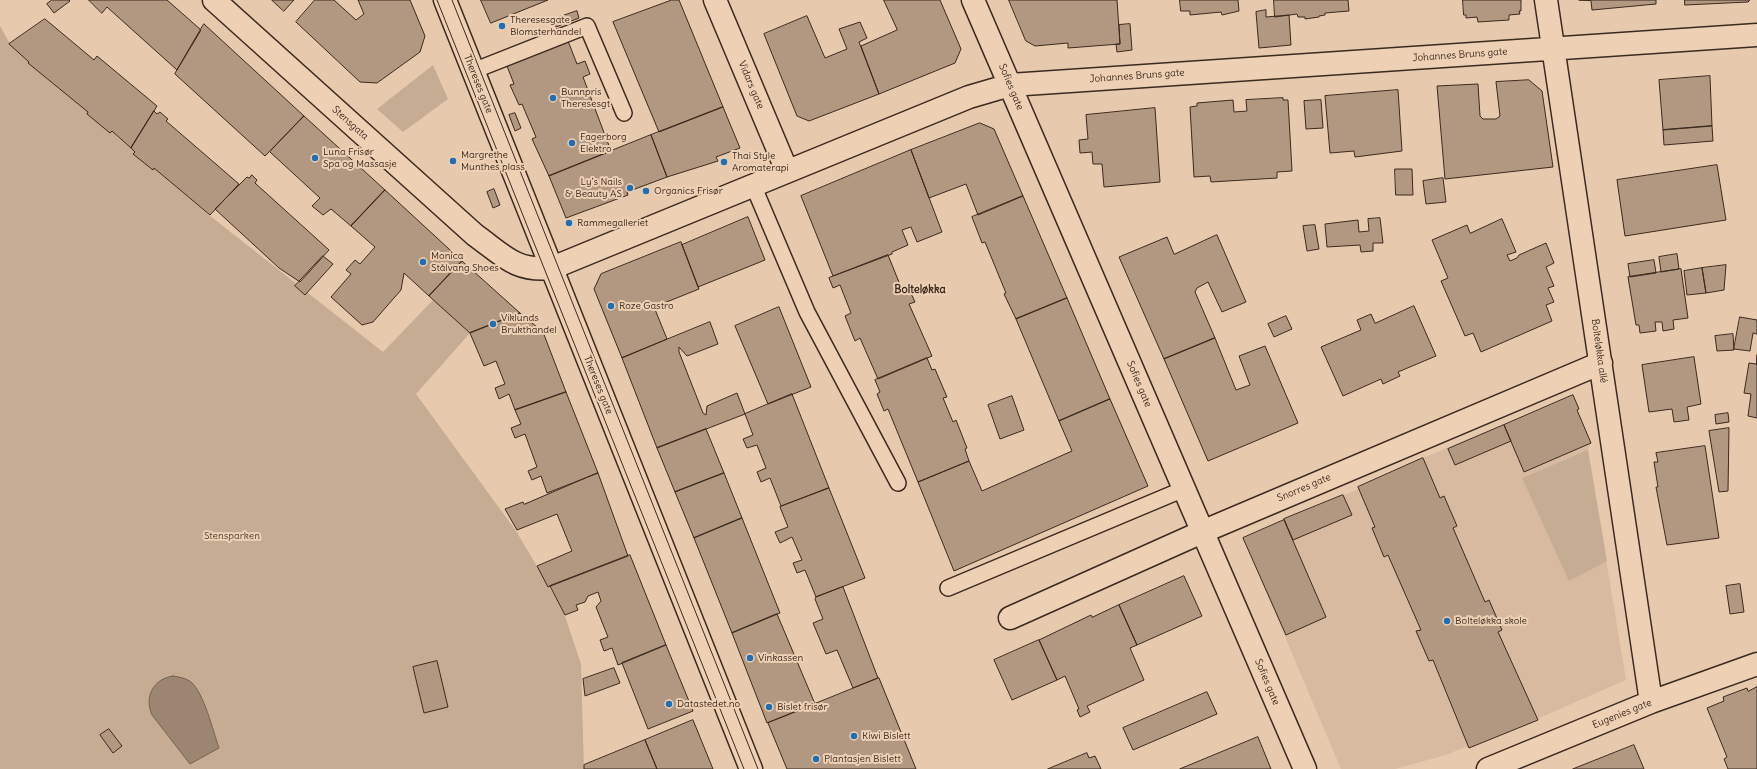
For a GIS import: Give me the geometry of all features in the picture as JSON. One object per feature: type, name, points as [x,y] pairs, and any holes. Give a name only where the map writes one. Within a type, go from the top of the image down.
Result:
[{"type":"street","name":"Stensgata","points":[[214,0],[475,235],[518,266],[535,270],[552,268]]},
{"type":"street","name":"Thereses gate","points":[[445,0],[752,769]]},
{"type":"street","name":"Vidars gate","points":[[715,0],[787,171]]},
{"type":"street","name":"Sofies gate","points":[[973,0],[1305,769]]},
{"type":"street","name":"Bolteløkka allé","points":[[1546,0],[1652,702]]},
{"type":"street","name":"Johannes Bruns gate","points":[[552,268],[969,98],[1010,85],[1757,35]]},
{"type":"street","name":"Snorres gate","points":[[1010,618],[1202,532],[1601,363]]},
{"type":"street","name":"Eugenies gate","points":[[1488,769],[1652,702],[1757,664]]},
{"type":"lane","points":[[473,71],[587,26],[624,113]]},
{"type":"lane","points":[[753,185],[807,312],[898,483]]},
{"type":"lane","points":[[948,588],[1184,489]]},
{"type":"shaded area","name":"Bolteløkka skole","points":[[1573,395],[1579,408],[1577,410],[1591,443],[1588,450],[1626,680],[1469,748],[1465,747],[1446,755],[1395,769],[1341,769],[1243,538],[1359,489],[1358,487],[1423,458]]},
{"type":"shaded area","points":[[173,676],[187,680],[196,687],[204,703],[219,748],[190,764],[152,715],[150,708],[150,696],[155,685],[166,678]]},
{"type":"green space","name":"Stensparken","points":[[0,26],[10,44],[209,215],[383,352],[434,299],[470,333],[416,394],[516,531],[563,610],[581,664],[584,769],[0,769]]},
{"type":"green space","points":[[433,65],[448,99],[403,132],[377,109]]},
{"type":"green space","points":[[1588,450],[1607,561],[1569,581],[1522,478]]},
{"type":"building","points":[[52,0],[70,1],[54,13],[47,4]]},
{"type":"building","points":[[89,0],[167,0],[201,30],[177,70],[107,7],[102,13]]},
{"type":"building","points":[[272,0],[294,0],[284,11]]},
{"type":"building","points":[[315,0],[334,0],[356,20],[364,14],[358,0],[410,0],[425,36],[420,52],[377,83],[360,82],[296,22]]},
{"type":"building","points":[[481,0],[548,0],[491,23]]},
{"type":"building","points":[[672,0],[679,0],[723,107],[659,132],[613,22]]},
{"type":"building","points":[[884,0],[940,0],[961,49],[955,63],[879,94],[861,46],[897,30]]},
{"type":"building","points":[[1009,0],[1117,0],[1120,44],[1068,48],[1068,43],[1035,46],[1026,41]]},
{"type":"building","points":[[1180,0],[1238,0],[1239,11],[1222,15],[1221,12],[1190,15],[1190,11],[1181,11]]},
{"type":"building","points":[[1274,0],[1348,0],[1349,11],[1325,13],[1325,15],[1319,17],[1305,19],[1305,17],[1298,17],[1297,14],[1275,17]]},
{"type":"building","points":[[1463,0],[1521,0],[1521,11],[1519,11],[1520,14],[1509,15],[1509,20],[1478,22],[1477,17],[1466,18],[1466,15],[1464,15]]},
{"type":"building","points":[[1579,0],[1656,0],[1656,4],[1592,10],[1591,1]]},
{"type":"building","points":[[1685,0],[1750,0],[1748,2],[1685,5]]},
{"type":"building","points":[[1266,10],[1266,17],[1289,15],[1291,45],[1259,48],[1256,12]]},
{"type":"building","points":[[577,11],[579,18],[556,27],[554,19]]},
{"type":"building","points":[[807,16],[825,58],[847,49],[839,29],[860,22],[867,38],[859,42],[879,94],[809,121],[797,116],[764,34]]},
{"type":"building","points":[[45,19],[94,60],[97,56],[157,106],[131,148],[112,131],[110,133],[87,114],[88,112],[28,63],[29,62],[9,44]]},
{"type":"building","points":[[204,24],[304,116],[265,156],[175,74]]},
{"type":"building","points":[[1130,24],[1132,50],[1117,52],[1116,44],[1120,44],[1119,25]]},
{"type":"building","points":[[568,41],[577,64],[585,61],[590,74],[583,77],[611,151],[549,176],[532,139],[536,137],[522,104],[519,105],[510,85],[514,84],[507,66]]},
{"type":"building","points":[[1710,76],[1712,126],[1663,130],[1659,80]]},
{"type":"building","points":[[1529,80],[1542,91],[1553,167],[1445,179],[1437,86],[1478,84],[1480,116],[1483,119],[1496,119],[1500,116],[1496,82]]},
{"type":"building","points":[[1398,90],[1402,151],[1355,157],[1354,151],[1330,153],[1325,96]]},
{"type":"building","points":[[1283,98],[1283,100],[1288,100],[1292,171],[1277,172],[1277,178],[1211,182],[1210,176],[1194,177],[1190,107],[1197,106],[1197,103],[1233,100],[1234,112],[1247,111],[1246,100]]},
{"type":"building","points":[[1321,100],[1323,128],[1306,129],[1304,101]]},
{"type":"building","points":[[723,107],[740,148],[716,157],[718,161],[667,177],[651,135]]},
{"type":"building","points":[[1155,108],[1160,182],[1104,187],[1102,164],[1093,164],[1092,152],[1080,153],[1079,140],[1088,139],[1086,115]]},
{"type":"building","points":[[154,111],[157,114],[160,112],[168,119],[166,121],[239,184],[210,215],[154,168],[153,170],[133,154],[135,152],[131,148]]},
{"type":"building","points":[[515,113],[521,128],[515,131],[509,115]]},
{"type":"building","points":[[304,116],[385,190],[351,226],[331,209],[323,215],[312,206],[320,198],[270,152]]},
{"type":"building","points":[[980,123],[994,129],[1023,196],[978,215],[966,184],[929,198],[911,150]]},
{"type":"building","points":[[1712,126],[1713,141],[1664,145],[1663,130]]},
{"type":"building","points":[[651,135],[667,177],[627,192],[628,195],[566,218],[549,176]]},
{"type":"building","points":[[911,150],[942,232],[917,242],[911,227],[902,230],[908,245],[892,252],[892,254],[833,276],[801,196]]},
{"type":"building","points":[[1717,165],[1726,220],[1625,236],[1617,180]]},
{"type":"building","points":[[1395,169],[1412,169],[1413,195],[1396,195]]},
{"type":"building","points":[[252,175],[257,180],[255,183],[329,250],[300,282],[279,268],[215,209],[247,177],[249,178]]},
{"type":"building","points":[[1443,178],[1446,202],[1426,204],[1423,181]]},
{"type":"building","points":[[494,189],[500,205],[493,208],[487,192]]},
{"type":"building","points":[[385,190],[462,261],[429,296],[404,273],[401,290],[373,322],[362,325],[331,297],[351,274],[346,270],[355,260],[360,264],[375,247],[351,226]]},
{"type":"building","points":[[1023,196],[1067,298],[1016,319],[1004,294],[1006,293],[985,242],[982,243],[972,217]]},
{"type":"building","points":[[748,217],[765,260],[698,287],[682,245]]},
{"type":"building","points":[[1380,218],[1383,243],[1373,243],[1373,251],[1361,252],[1360,245],[1327,247],[1325,224],[1358,220],[1359,232],[1369,231],[1368,219]]},
{"type":"building","points":[[1502,219],[1516,252],[1507,255],[1510,261],[1517,258],[1519,255],[1546,243],[1554,263],[1546,267],[1554,286],[1548,288],[1554,302],[1546,305],[1552,321],[1481,352],[1473,333],[1465,336],[1441,281],[1448,278],[1432,240],[1467,225],[1470,233]]},
{"type":"building","points":[[1315,225],[1319,249],[1307,251],[1303,226]]},
{"type":"building","points":[[1217,235],[1246,302],[1222,312],[1208,282],[1197,288],[1195,292],[1215,338],[1164,359],[1119,257],[1167,237],[1174,254]]},
{"type":"building","points":[[681,242],[699,289],[654,307],[667,339],[622,358],[594,289],[601,274]]},
{"type":"building","points":[[1677,254],[1679,269],[1661,272],[1659,257]]},
{"type":"building","points":[[888,255],[903,292],[909,289],[915,302],[909,304],[932,356],[878,379],[860,338],[855,341],[845,316],[851,313],[840,285],[833,288],[829,278]]},
{"type":"building","points":[[323,256],[333,264],[305,295],[295,286]]},
{"type":"building","points":[[1654,260],[1656,273],[1630,277],[1628,264]]},
{"type":"building","points":[[462,261],[520,313],[470,333],[429,296]]},
{"type":"building","points":[[1726,265],[1724,290],[1706,293],[1702,268]]},
{"type":"building","points":[[1702,268],[1706,293],[1687,295],[1684,271]]},
{"type":"building","points":[[1681,269],[1688,318],[1673,320],[1674,329],[1663,331],[1662,322],[1655,322],[1656,331],[1640,333],[1639,325],[1636,325],[1628,277]]},
{"type":"building","points":[[1067,298],[1110,399],[1059,421],[1016,319]]},
{"type":"building","points":[[1414,306],[1436,356],[1398,372],[1400,376],[1383,384],[1381,379],[1343,396],[1321,347],[1361,330],[1357,320],[1371,314],[1375,323]]},
{"type":"building","points":[[779,307],[811,387],[768,404],[735,326]]},
{"type":"building","points":[[520,313],[543,332],[566,392],[515,410],[509,394],[499,399],[495,388],[505,384],[496,361],[484,366],[470,333]]},
{"type":"building","points":[[1286,316],[1292,329],[1274,337],[1268,324]]},
{"type":"building","points":[[1740,317],[1757,320],[1757,334],[1753,333],[1750,351],[1734,349]]},
{"type":"building","points":[[710,322],[718,344],[687,356],[679,347],[679,352],[703,413],[706,415],[707,406],[737,393],[745,414],[657,448],[622,358]]},
{"type":"building","points":[[1733,334],[1734,350],[1717,351],[1715,336]]},
{"type":"building","points":[[1215,338],[1236,390],[1250,385],[1239,356],[1265,346],[1298,423],[1208,461],[1164,359]]},
{"type":"building","points":[[1757,355],[1757,418],[1748,416],[1751,394],[1744,393],[1749,363],[1756,364]]},
{"type":"building","points":[[1694,357],[1701,404],[1687,407],[1689,420],[1674,422],[1672,409],[1649,412],[1642,365]]},
{"type":"building","points":[[927,358],[932,370],[935,369],[947,397],[943,398],[953,422],[956,420],[967,448],[965,449],[969,461],[918,482],[888,409],[884,411],[877,394],[880,392],[875,380]]},
{"type":"building","points":[[566,392],[598,473],[547,493],[541,476],[532,480],[528,471],[537,467],[525,434],[515,438],[511,428],[521,424],[515,410]]},
{"type":"building","points":[[792,394],[829,488],[781,506],[770,478],[761,482],[757,472],[766,468],[757,445],[747,448],[743,439],[753,435],[745,414]]},
{"type":"building","points":[[1573,395],[1579,409],[1577,410],[1591,443],[1524,472],[1504,425]]},
{"type":"building","points":[[1012,396],[1024,430],[1000,439],[988,405]]},
{"type":"building","points":[[1110,399],[1148,486],[954,571],[918,482],[969,461],[982,491],[1072,451],[1059,421]]},
{"type":"building","points":[[1728,413],[1729,422],[1716,424],[1715,415]]},
{"type":"building","points":[[1504,425],[1511,441],[1455,465],[1448,449]]},
{"type":"building","points":[[1729,428],[1728,491],[1719,492],[1709,431]]},
{"type":"building","points":[[706,429],[724,473],[675,492],[657,448]]},
{"type":"building","points":[[1705,446],[1719,538],[1667,545],[1656,487],[1658,487],[1654,462],[1658,462],[1656,453]]},
{"type":"building","points":[[1423,458],[1440,498],[1444,496],[1457,526],[1453,528],[1485,602],[1489,600],[1502,630],[1498,632],[1538,720],[1469,748],[1433,660],[1429,661],[1416,631],[1421,630],[1388,555],[1384,557],[1372,528],[1375,527],[1358,487]]},
{"type":"building","points":[[598,473],[628,556],[548,587],[537,566],[572,551],[557,514],[517,530],[505,509],[523,502],[524,504]]},
{"type":"building","points":[[724,473],[742,518],[694,538],[675,492]]},
{"type":"building","points":[[829,488],[865,578],[816,597],[805,570],[797,573],[793,563],[802,560],[792,537],[780,543],[775,532],[788,527],[780,507]]},
{"type":"building","points":[[1343,495],[1352,515],[1293,540],[1284,519]]},
{"type":"building","points":[[742,518],[780,613],[732,633],[694,538]]},
{"type":"building","points":[[1284,520],[1326,617],[1286,635],[1243,538]]},
{"type":"building","points":[[630,555],[666,645],[618,665],[612,648],[604,651],[600,640],[608,637],[596,607],[601,601],[598,592],[588,596],[585,602],[576,605],[578,610],[565,615],[550,586]]},
{"type":"building","points":[[1184,576],[1202,616],[1137,645],[1119,605]]},
{"type":"building","points":[[1740,584],[1744,612],[1730,614],[1726,586]]},
{"type":"building","points":[[843,587],[878,678],[853,688],[837,650],[826,654],[813,623],[823,619],[815,599],[816,597]]},
{"type":"building","points":[[1119,605],[1137,645],[1130,648],[1144,680],[1087,706],[1090,712],[1080,717],[1077,710],[1079,709],[1065,676],[1057,680],[1039,640],[1091,615],[1092,617]]},
{"type":"building","points":[[777,614],[815,704],[767,723],[732,633]]},
{"type":"building","points":[[1039,640],[1057,680],[1012,700],[994,660]]},
{"type":"building","points":[[666,645],[693,711],[648,729],[622,663]]},
{"type":"building","points":[[437,661],[448,707],[424,713],[413,667]]},
{"type":"building","points":[[614,668],[620,683],[585,696],[583,679]]},
{"type":"building","points":[[879,678],[916,769],[787,769],[768,723]]},
{"type":"building","points":[[1757,687],[1757,769],[1728,769],[1724,759],[1727,757],[1707,708],[1724,701],[1723,697],[1747,688],[1748,691]]},
{"type":"building","points":[[1207,692],[1217,714],[1133,750],[1123,728]]},
{"type":"building","points":[[693,720],[713,769],[657,769],[645,740]]},
{"type":"building","points":[[109,729],[122,746],[113,753],[100,735]]},
{"type":"building","points":[[1258,737],[1271,769],[1180,769]]},
{"type":"building","points":[[645,740],[657,769],[584,769],[584,765]]},
{"type":"building","points":[[1634,745],[1644,769],[1573,769]]},
{"type":"building","points":[[1087,753],[1089,758],[1095,756],[1101,769],[1048,769]]},
{"type":"tram line","points":[[437,0],[744,769]]},
{"type":"tram line","points":[[452,0],[758,769]]},
{"type":"place","name":"Theresesgate Blomsterhandel","points":[[502,26]]},
{"type":"place","name":"Bunnpris Theresesgt","points":[[553,98]]},
{"type":"place","name":"Fagerborg Elektro","points":[[572,143]]},
{"type":"place","name":"Luna Frisør Spa og Massasje","points":[[315,158]]},
{"type":"place","name":"Margrethe Munthes plass","points":[[453,161]]},
{"type":"place","name":"Thai Style Aromaterapi","points":[[724,162]]},
{"type":"place","name":"Ly's Nails & Beauty AS","points":[[630,188]]},
{"type":"place","name":"Organics Frisør","points":[[646,191]]},
{"type":"place","name":"Rammegalleriet","points":[[569,223]]},
{"type":"place","name":"Monica Stålvang Shoes","points":[[423,262]]},
{"type":"place","name":"Roze Gastro","points":[[611,306]]},
{"type":"place","name":"Viklunds Brukthandel","points":[[493,324]]},
{"type":"place","name":"Bolteløkka skole","points":[[1447,621]]},
{"type":"place","name":"Vinkassen","points":[[750,658]]},
{"type":"place","name":"Datastedet.no","points":[[669,704]]},
{"type":"place","name":"Bislet frisør","points":[[769,707]]},
{"type":"place","name":"Kiwi Bislett","points":[[854,736]]},
{"type":"place","name":"Plantasjen Bislett","points":[[816,759]]},
{"type":"district","name":"Bolteløkka","points":[[920,290]]}]
